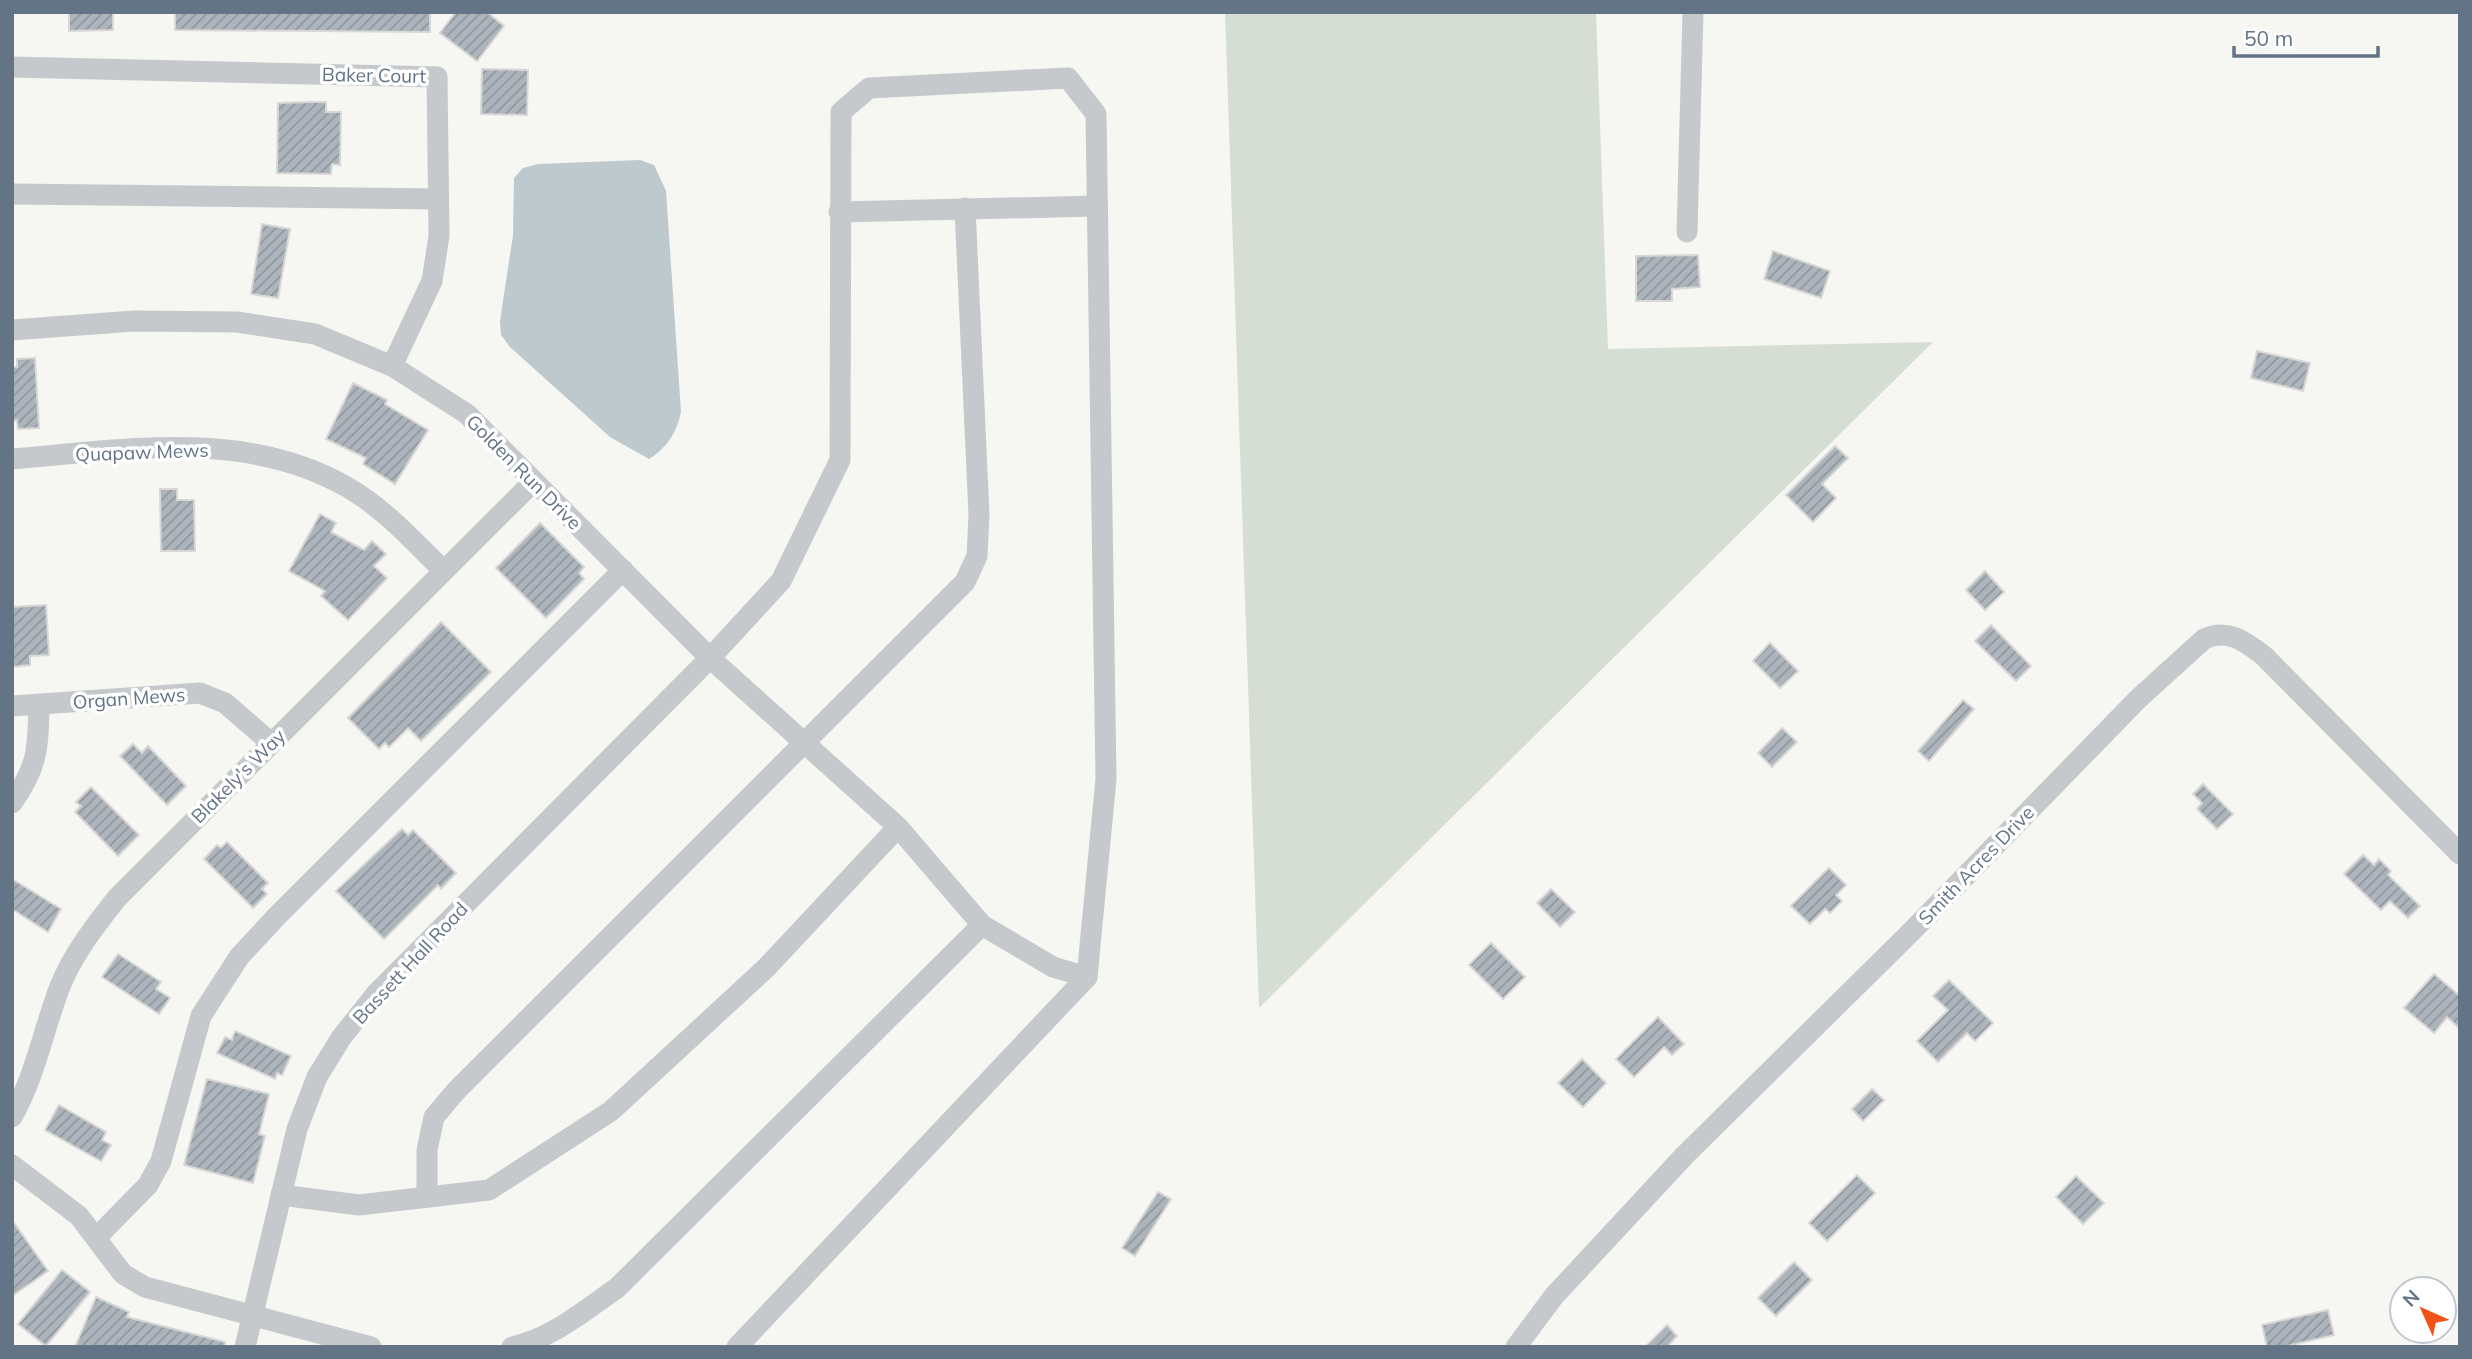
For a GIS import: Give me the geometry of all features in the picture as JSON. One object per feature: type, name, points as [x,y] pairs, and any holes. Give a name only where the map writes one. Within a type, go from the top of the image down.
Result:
[{"type":"street","points":[[1687,232],[1693,12]]},
{"type":"street","name":"Baker Court","points":[[12,67],[437,77],[439,236],[432,281],[392,366]]},
{"type":"street","name":"Bassett Hall Road","points":[[245,1347],[296,1129],[317,1077],[341,1038],[376,994],[710,658],[780,580],[839,460],[841,112],[869,88],[1068,78],[1096,114],[1097,206]]},
{"type":"street","points":[[12,194],[438,199]]},
{"type":"street","points":[[737,1347],[1087,977],[1106,779],[1097,206],[839,212]]},
{"type":"street","points":[[427,1197],[427,1150],[434,1117],[456,1091],[965,582],[976,556],[979,514],[965,208]]},
{"type":"street","name":"Golden Run Drive","points":[[12,330],[134,321],[237,322],[315,334],[392,366],[467,414],[710,658],[898,827],[982,925],[1053,967],[1087,977]]},
{"type":"street","name":"Quapaw Mews","points":[[12,459],[172,446],[234,449],[289,461],[347,487],[390,518],[443,570]]},
{"type":"street","name":"Blakely's Way","points":[[12,1117],[20,1081],[41,1051],[59,988],[87,936],[117,898],[534,481]]},
{"type":"street","points":[[97,1237],[148,1185],[161,1161],[201,1016],[239,957],[623,570]]},
{"type":"street","name":"Smith Acres Drive","points":[[1516,1347],[1569,1279],[1685,1155],[1909,934],[2148,689],[2204,639],[2217,633],[2234,636],[2264,656],[2460,854]]},
{"type":"street","name":"Organ Mews","points":[[12,706],[200,693],[225,703],[271,743]]},
{"type":"street","points":[[12,803],[24,785],[38,752],[39,705]]},
{"type":"street","points":[[281,1195],[359,1205],[489,1190],[611,1111],[766,968],[898,827]]},
{"type":"street","points":[[512,1347],[526,1344],[568,1323],[617,1288],[982,925]]},
{"type":"street","points":[[12,1165],[79,1216],[123,1274],[145,1287],[371,1347]]},
{"type":"shaded area","points":[[1225,12],[1596,12],[1608,349],[1933,342],[1259,1008]]},
{"type":"shaded area","points":[[640,160],[654,165],[666,191],[681,412],[670,439],[649,459],[610,437],[510,347],[501,335],[500,321],[513,235],[514,178],[523,168],[538,164]]},
{"type":"building","points":[[69,12],[113,12],[113,30],[69,31]]},
{"type":"building","points":[[175,12],[430,12],[430,32],[175,30]]},
{"type":"building","points":[[456,12],[487,12],[504,26],[477,61],[440,33]]},
{"type":"building","points":[[482,69],[528,70],[527,115],[481,114]]},
{"type":"building","points":[[326,102],[326,112],[341,112],[340,165],[332,164],[331,174],[277,173],[278,103]]},
{"type":"building","points":[[262,224],[290,229],[278,298],[251,294]]},
{"type":"building","points":[[1773,251],[1830,271],[1821,298],[1764,279]]},
{"type":"building","points":[[1698,255],[1700,287],[1672,289],[1672,301],[1636,301],[1636,256]]},
{"type":"building","points":[[2257,351],[2310,363],[2303,391],[2251,378]]},
{"type":"building","points":[[35,358],[39,428],[18,429],[17,420],[12,421],[12,367],[17,367],[17,359]]},
{"type":"building","points":[[353,383],[387,400],[385,404],[428,430],[395,484],[363,464],[366,458],[326,439]]},
{"type":"building","points":[[1835,446],[1848,458],[1822,484],[1836,498],[1813,522],[1786,495]]},
{"type":"building","points":[[160,489],[177,489],[177,500],[194,500],[195,551],[161,551]]},
{"type":"building","points":[[320,514],[336,523],[331,532],[364,550],[372,541],[386,554],[374,566],[387,578],[348,620],[321,596],[325,591],[289,571]]},
{"type":"building","points":[[540,523],[584,567],[579,573],[584,579],[546,618],[496,568]]},
{"type":"building","points":[[1985,571],[2004,592],[1985,610],[1966,590]]},
{"type":"building","points":[[46,605],[49,655],[30,656],[30,665],[12,667],[12,607]]},
{"type":"building","points":[[441,622],[491,672],[421,741],[408,728],[389,747],[385,743],[379,749],[348,718]]},
{"type":"building","points":[[1991,625],[2031,666],[2016,681],[1975,641]]},
{"type":"building","points":[[1770,643],[1798,671],[1780,688],[1753,661]]},
{"type":"building","points":[[1963,700],[1974,709],[1929,761],[1918,751]]},
{"type":"building","points":[[1782,728],[1797,742],[1772,767],[1758,753]]},
{"type":"building","points":[[133,744],[142,753],[148,746],[186,786],[167,805],[120,756]]},
{"type":"building","points":[[2203,784],[2233,814],[2217,829],[2197,809],[2202,803],[2193,794]]},
{"type":"building","points":[[91,787],[139,835],[118,856],[75,812],[81,806],[76,802]]},
{"type":"building","points":[[402,829],[408,835],[413,830],[456,873],[441,889],[438,885],[384,939],[336,891]]},
{"type":"building","points":[[227,842],[268,883],[262,889],[267,894],[253,908],[204,859],[217,845],[221,848]]},
{"type":"building","points":[[2363,855],[2374,865],[2379,859],[2391,871],[2388,875],[2420,906],[2408,918],[2390,901],[2381,910],[2344,874]]},
{"type":"building","points":[[1829,868],[1846,885],[1836,895],[1842,901],[1830,913],[1825,909],[1810,924],[1791,906]]},
{"type":"building","points":[[12,879],[61,909],[48,932],[12,909]]},
{"type":"building","points":[[1551,889],[1575,912],[1560,927],[1537,903]]},
{"type":"building","points":[[1491,943],[1525,977],[1503,999],[1469,965]]},
{"type":"building","points":[[118,954],[161,982],[156,989],[170,998],[159,1014],[102,977]]},
{"type":"building","points":[[2434,974],[2460,996],[2460,1029],[2447,1017],[2434,1033],[2404,1008]]},
{"type":"building","points":[[1949,980],[1993,1023],[1975,1041],[1967,1033],[1938,1062],[1917,1041],[1948,1010],[1933,996]]},
{"type":"building","points":[[1658,1017],[1684,1044],[1672,1055],[1664,1047],[1634,1077],[1616,1059]]},
{"type":"building","points":[[235,1031],[291,1056],[282,1075],[277,1073],[275,1079],[217,1053],[225,1037],[232,1040]]},
{"type":"building","points":[[1582,1059],[1606,1083],[1583,1107],[1558,1083]]},
{"type":"building","points":[[207,1079],[269,1094],[259,1134],[265,1136],[253,1183],[184,1165]]},
{"type":"building","points":[[1872,1089],[1884,1100],[1863,1121],[1852,1109]]},
{"type":"building","points":[[59,1105],[106,1132],[102,1140],[111,1145],[101,1161],[45,1130]]},
{"type":"building","points":[[1857,1175],[1875,1193],[1827,1241],[1809,1223]]},
{"type":"building","points":[[2076,1176],[2104,1203],[2083,1224],[2056,1197]]},
{"type":"building","points":[[1158,1192],[1171,1199],[1135,1256],[1122,1248]]},
{"type":"building","points":[[12,1220],[48,1271],[12,1296]]},
{"type":"building","points":[[1794,1262],[1812,1280],[1776,1316],[1758,1298]]},
{"type":"building","points":[[62,1270],[90,1292],[46,1346],[18,1324]]},
{"type":"building","points":[[96,1297],[129,1312],[127,1317],[225,1342],[224,1347],[75,1347]]},
{"type":"building","points":[[2328,1310],[2334,1335],[2283,1347],[2267,1347],[2262,1325]]},
{"type":"building","points":[[1667,1325],[1677,1336],[1667,1347],[1645,1347]]}]
